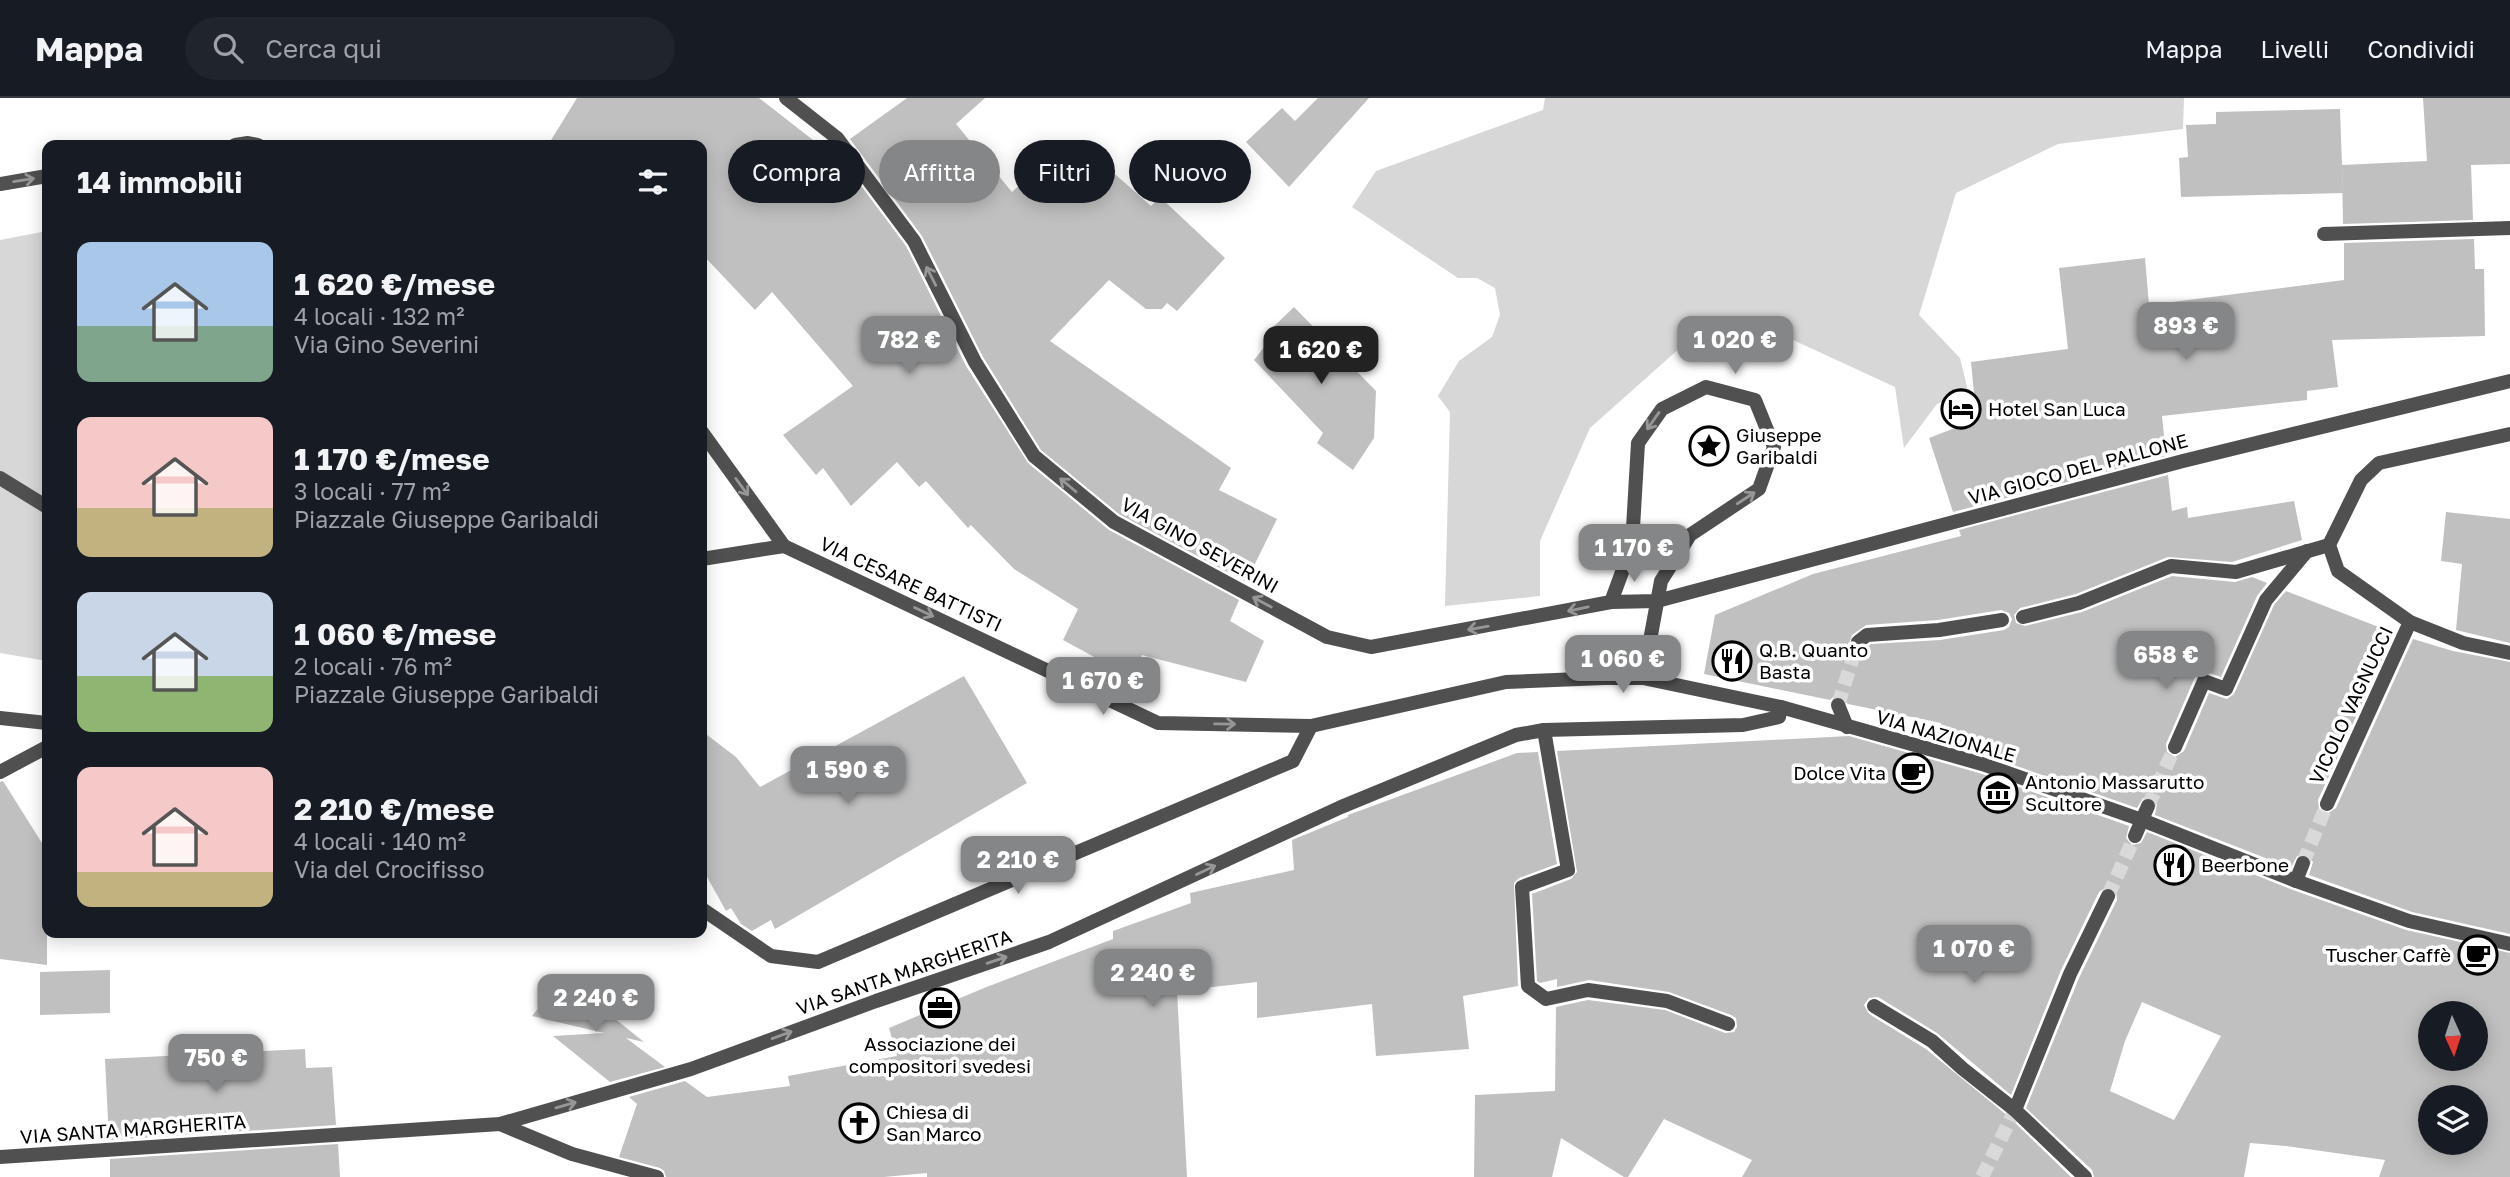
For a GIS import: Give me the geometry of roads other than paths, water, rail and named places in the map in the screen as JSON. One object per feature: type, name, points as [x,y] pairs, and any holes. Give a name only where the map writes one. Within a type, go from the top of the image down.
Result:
[{"type":"street","name":"VIA GINO SEVERINI","points":[[786,98],[837,138],[914,241],[975,362],[1034,456],[1114,522],[1327,637],[1371,647],[1611,602]]},
{"type":"street","points":[[0,184],[42,177]]},
{"type":"street","points":[[2324,234],[2510,228]]},
{"type":"street","name":"VIA GIOCO DEL PALLONE","points":[[1611,602],[1657,601],[2183,461],[2510,381]]},
{"type":"street","points":[[1611,602],[1632,545],[1638,443],[1661,409],[1706,387],[1755,400],[1774,447],[1759,489],[1690,535],[1661,581],[1643,678]]},
{"type":"street","points":[[2510,434],[2379,463],[2361,480],[2329,545],[2338,571],[2410,622],[2463,643],[2510,653]]},
{"type":"street","name":"VIA CESARE BATTISTI","points":[[707,439],[784,546],[1158,723],[1311,726],[1506,682],[1643,678]]},
{"type":"street","points":[[0,478],[42,504]]},
{"type":"street","points":[[2023,617],[2079,603],[2171,566],[2235,572],[2329,545]]},
{"type":"street","points":[[707,558],[784,546]]},
{"type":"street","points":[[2175,747],[2204,681],[2226,689],[2266,600],[2308,550]]},
{"type":"street","points":[[1858,642],[1867,635],[1939,630],[2002,620]]},
{"type":"street","name":"VICOLO VAGNUCCI","points":[[2327,804],[2410,622]]},
{"type":"street","name":"VIA NAZIONALE","points":[[1643,678],[1781,707],[1982,764],[2142,820],[2296,881],[2409,921],[2510,944]]},
{"type":"street","points":[[1838,705],[1847,727]]},
{"type":"street","name":"VIA SANTA MARGHERITA","points":[[0,1157],[500,1124],[691,1069],[876,1001],[1049,942],[1341,807],[1516,735],[1544,730],[1743,725],[1779,718],[1781,707]]},
{"type":"street","points":[[0,718],[42,722]]},
{"type":"street","points":[[707,912],[771,956],[818,962],[1293,761],[1311,726]]},
{"type":"street","points":[[1544,730],[1568,870],[1522,887],[1528,986],[1546,999],[1588,990],[1668,1001],[1728,1024]]},
{"type":"street","points":[[0,772],[42,750]]},
{"type":"street","points":[[2135,836],[2148,806]]},
{"type":"street","points":[[2296,881],[2304,863]]},
{"type":"street","points":[[2015,1110],[2070,974],[2108,896]]},
{"type":"street","points":[[1874,1006],[1932,1041],[2015,1110],[2085,1177]]},
{"type":"street","points":[[500,1124],[572,1154],[657,1177]]},
{"type":"tunnel","points":[[1838,705],[1858,642]]},
{"type":"tunnel","points":[[2148,806],[2175,747]]},
{"type":"tunnel","points":[[2303,863],[2327,804]]},
{"type":"tunnel","points":[[2108,896],[2135,836]]},
{"type":"tunnel","points":[[1982,1177],[2015,1110]]},
{"type":"place","name":"Hotel San Luca","points":[[1961,409]]},
{"type":"place","name":"Giuseppe Garibaldi","points":[[1709,446]]},
{"type":"place","name":"Q.B. Quanto Basta","points":[[1732,661]]},
{"type":"place","name":"Dolce Vita","points":[[1913,773]]},
{"type":"place","name":"Antonio Massarutto Scultore","points":[[1998,793]]},
{"type":"place","name":"Beerbone","points":[[2174,865]]},
{"type":"place","name":"Tuscher Caffè","points":[[2478,955]]},
{"type":"place","name":"Associazione dei compositori svedesi","points":[[940,1008]]},
{"type":"place","name":"Chiesa di San Marco","points":[[859,1123]]}]
